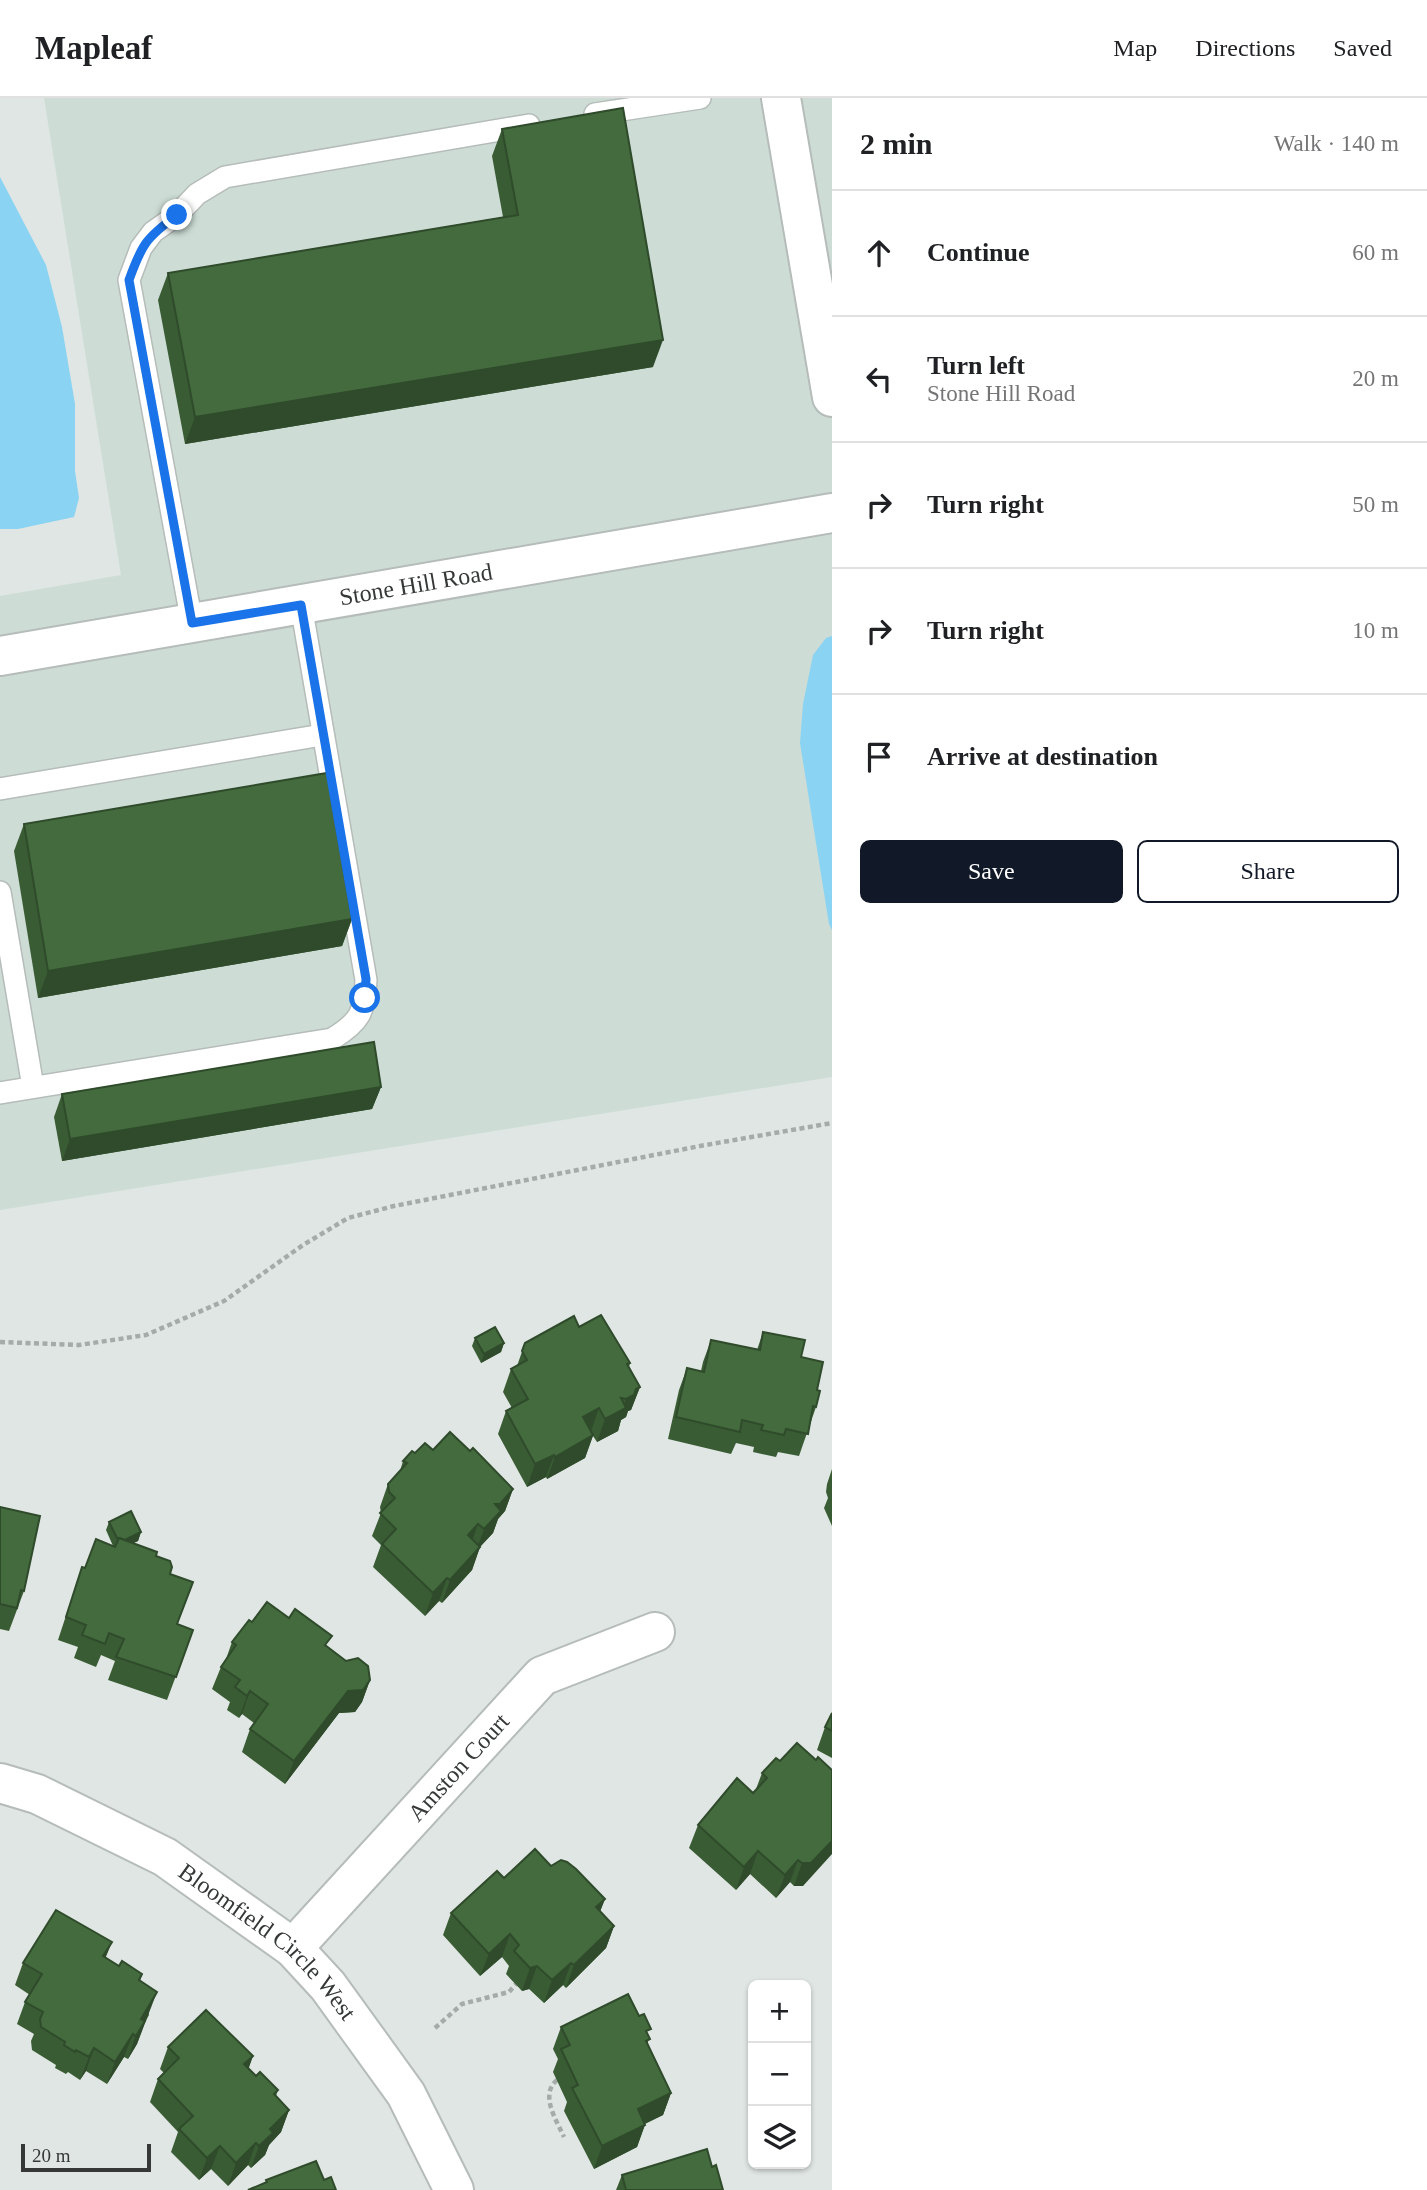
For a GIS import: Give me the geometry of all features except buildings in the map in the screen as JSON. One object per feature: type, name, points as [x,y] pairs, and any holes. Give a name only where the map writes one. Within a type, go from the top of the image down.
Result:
[{"type":"street","points":[[781,98],[832,397]]},
{"type":"street","name":"Stone Hill Road","points":[[0,656],[832,513]]},
{"type":"street","name":"Amston Court","points":[[293,1948],[542,1676],[654,1632]]},
{"type":"street","name":"Bloomfield Circle West","points":[[0,1783],[37,1794],[165,1857],[293,1948],[328,1986],[406,2094],[454,2190]]},
{"type":"lane","points":[[573,118],[655,101],[700,98]]},
{"type":"lane","points":[[192,623],[129,280],[141,248],[153,232],[177,215],[197,194],[225,177],[546,122]]},
{"type":"lane","points":[[0,1093],[332,1039],[349,1029],[361,1014],[366,979],[301,605]]},
{"type":"lane","points":[[0,789],[322,735]]},
{"type":"lane","points":[[0,892],[33,1087]]},
{"type":"path","points":[[0,1342],[79,1345],[146,1335],[224,1300],[303,1245],[348,1218],[394,1206],[832,1123]]},
{"type":"path","points":[[435,2028],[462,2004],[509,1992],[516,1984]]},
{"type":"path","points":[[557,2080],[552,2084],[549,2095],[551,2108],[564,2137]]},
{"type":"shaded area","points":[[44,98],[832,98],[832,1077],[0,1210],[0,596],[121,575]]},
{"type":"water","points":[[0,177],[46,265],[62,327],[75,404],[75,471],[79,498],[74,517],[18,529],[0,529]]},
{"type":"water","points":[[832,636],[832,930],[800,743],[803,704],[813,655],[826,638]]},
{"type":"route","points":[[177,215],[153,232],[141,248],[129,280],[192,623],[301,605],[366,979],[365,998]]}]
